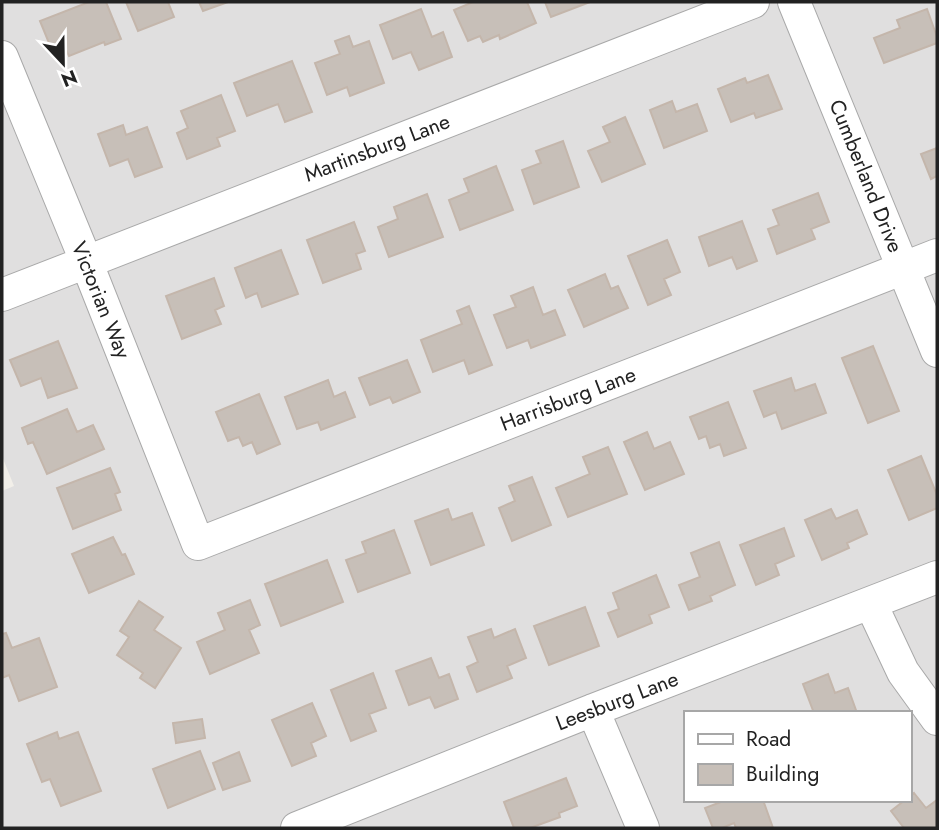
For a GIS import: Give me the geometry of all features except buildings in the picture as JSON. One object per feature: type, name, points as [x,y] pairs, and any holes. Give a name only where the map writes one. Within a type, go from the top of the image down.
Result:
[{"type":"street","name":"Martinsburg Lane","points":[[2,295],[753,2]]},
{"type":"street","name":"Cumberland Drive","points":[[794,2],[937,351]]},
{"type":"street","name":"Victorian Way","points":[[2,57],[198,544]]},
{"type":"street","name":"Harrisburg Lane","points":[[198,544],[937,254]]},
{"type":"street","name":"Leesburg Lane","points":[[310,826],[593,710],[937,577]]},
{"type":"street","points":[[872,604],[903,672],[937,719]]},
{"type":"street","points":[[593,710],[643,828]]},
{"type":"shaded area","points":[[2,2],[937,2],[937,828],[2,828],[2,491],[14,486],[2,456]]}]
